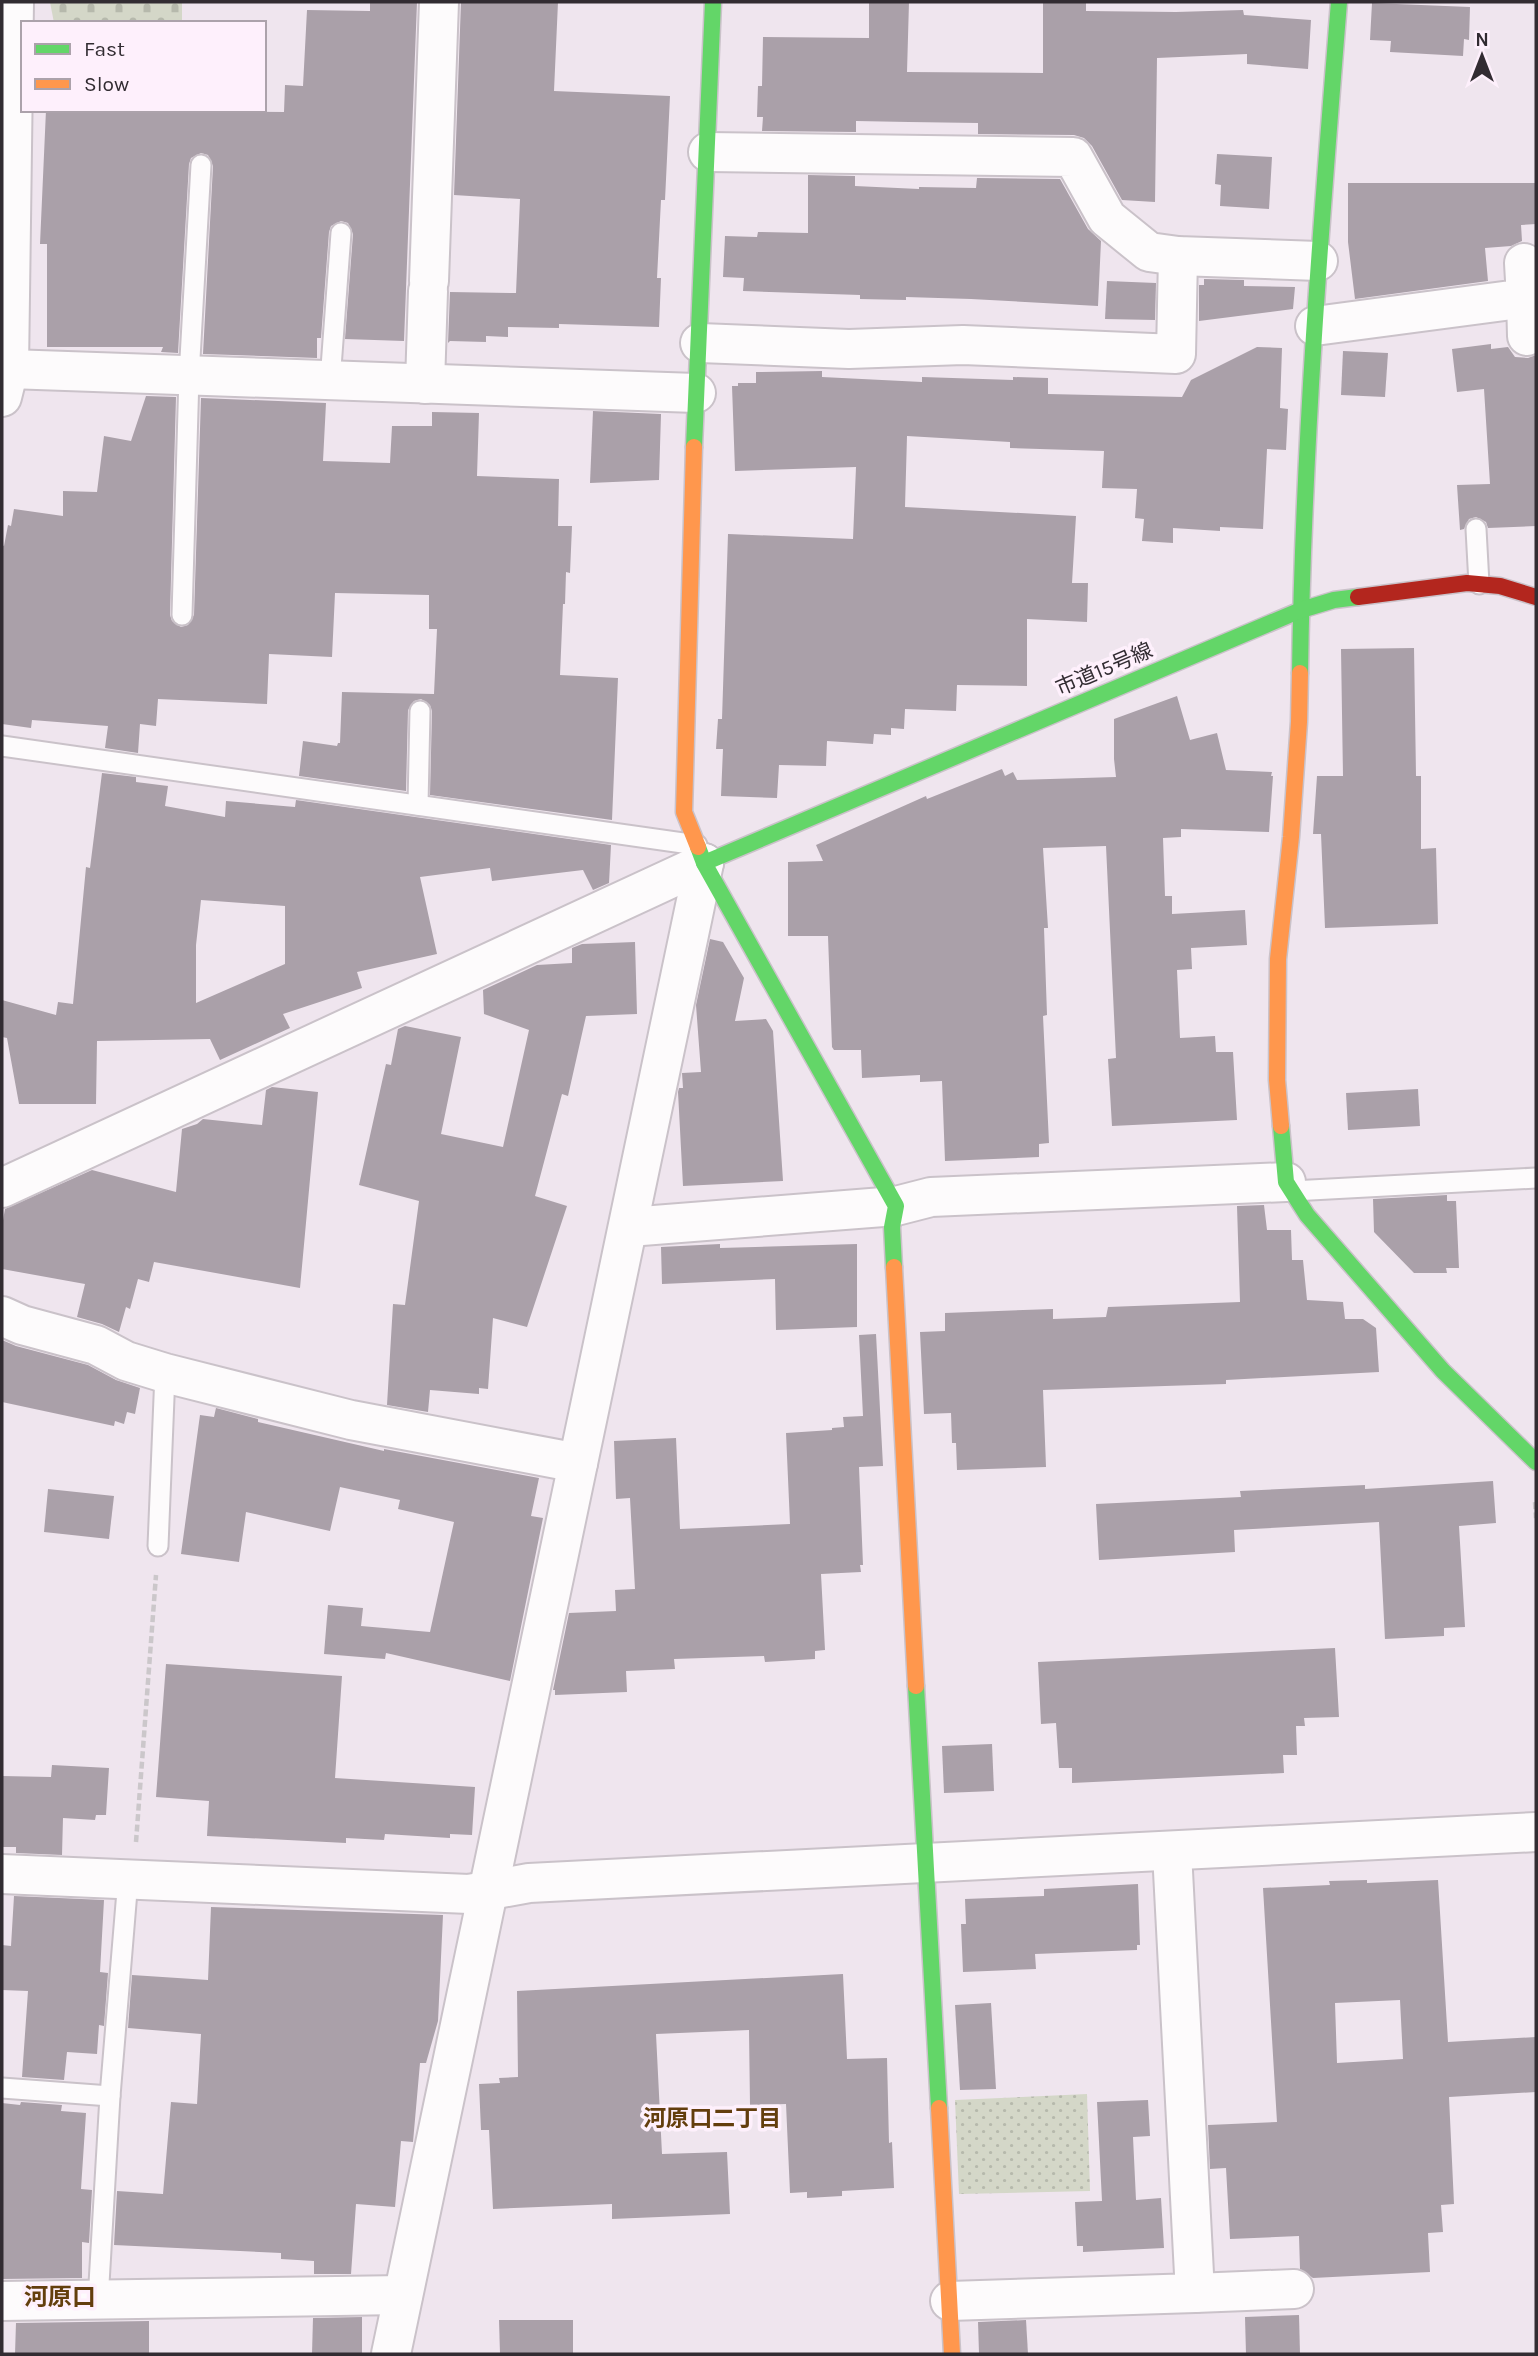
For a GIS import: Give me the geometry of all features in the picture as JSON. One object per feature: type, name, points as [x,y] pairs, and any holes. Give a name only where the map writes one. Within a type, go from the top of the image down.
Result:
[{"type":"street","points":[[14,2],[5,383],[189,376],[696,393]]},
{"type":"street","points":[[425,383],[439,2]]},
{"type":"street","points":[[713,2],[696,393],[684,812],[701,854],[897,1206],[892,1227],[953,2354]]},
{"type":"street","points":[[1339,2],[1318,261],[1301,610],[1299,722],[1278,959],[1278,1080],[1289,1186],[1328,1241],[1443,1371],[1536,1462]]},
{"type":"street","points":[[708,152],[1073,157],[1107,218],[1149,252],[1178,256],[1318,261]]},
{"type":"street","points":[[700,343],[849,349],[963,345],[1176,354],[1178,256]]},
{"type":"street","points":[[1315,326],[1525,281],[1527,336]]},
{"type":"street","name":"市道15号線","points":[[701,854],[1301,610],[1334,600],[1440,586],[1500,586],[1536,597]]},
{"type":"street","points":[[2,1188],[701,854]]},
{"type":"street","points":[[391,2354],[629,1227],[701,854]]},
{"type":"street","points":[[629,1227],[897,1206],[931,1197],[1289,1186]]},
{"type":"street","points":[[2,1317],[96,1345],[126,1361],[165,1373],[351,1420],[578,1463]]},
{"type":"street","points":[[2,1874],[469,1894],[529,1883],[1536,1832]]},
{"type":"street","points":[[1172,1852],[1195,2293]]},
{"type":"street","points":[[950,2301],[1294,2289]]},
{"type":"street","points":[[2,2301],[403,2295]]},
{"type":"lane","points":[[182,615],[189,376],[201,165]]},
{"type":"lane","points":[[330,381],[341,233]]},
{"type":"lane","points":[[1476,529],[1479,584]]},
{"type":"lane","points":[[418,805],[420,711]]},
{"type":"lane","points":[[2,746],[418,805],[701,854]]},
{"type":"lane","points":[[1289,1186],[1536,1178]]},
{"type":"lane","points":[[158,1546],[165,1373]]},
{"type":"lane","points":[[99,2301],[110,2096],[128,1879]]},
{"type":"lane","points":[[2,2088],[110,2096]]},
{"type":"path","points":[[1535,1502],[1536,1518]]},
{"type":"path","points":[[128,1879],[135,1865],[158,1546]]},
{"type":"green space","points":[[50,2],[182,2],[182,21],[54,21]]},
{"type":"green space","points":[[1087,2094],[1090,2191],[959,2194],[955,2100]]},
{"type":"building","points":[[370,2],[417,2],[404,341],[345,339],[353,234],[348,223],[341,221],[331,226],[329,232],[317,358],[203,354],[213,166],[208,155],[201,153],[191,158],[189,164],[178,353],[161,352],[163,347],[47,347],[47,244],[40,244],[46,112],[284,112],[285,85],[303,86],[307,10],[370,11]]},
{"type":"building","points":[[461,2],[558,2],[554,91],[670,96],[665,200],[661,200],[657,278],[661,278],[659,327],[559,324],[559,328],[508,327],[508,337],[486,336],[486,342],[448,343],[450,292],[516,293],[520,199],[454,195]]},
{"type":"building","points":[[869,2],[909,2],[907,72],[1043,73],[1043,2],[1086,2],[1086,11],[1243,10],[1244,15],[1311,20],[1308,69],[1247,64],[1247,54],[1157,58],[1155,202],[1122,200],[1092,146],[1084,138],[1074,135],[978,134],[978,123],[856,121],[856,132],[762,131],[763,117],[757,117],[758,86],[762,86],[763,37],[869,38]]},
{"type":"building","points":[[1372,3],[1470,7],[1469,40],[1464,39],[1463,56],[1390,52],[1391,41],[1370,40]]},
{"type":"building","points":[[1217,154],[1272,157],[1269,209],[1220,206],[1221,185],[1215,184]]},
{"type":"building","points":[[808,175],[855,176],[855,186],[919,189],[976,188],[977,178],[1060,179],[1088,229],[1101,241],[1098,306],[906,297],[906,300],[860,299],[860,295],[743,291],[744,278],[723,277],[725,236],[757,237],[758,232],[808,233]]},
{"type":"building","points":[[1348,183],[1536,183],[1536,224],[1521,225],[1522,241],[1511,246],[1485,248],[1488,281],[1355,299],[1348,242]]},
{"type":"building","points":[[1204,279],[1244,280],[1244,286],[1295,287],[1293,309],[1199,321],[1199,285],[1204,285]]},
{"type":"building","points":[[1107,281],[1156,283],[1155,320],[1105,319]]},
{"type":"building","points":[[1491,344],[1491,349],[1508,347],[1515,357],[1528,358],[1536,355],[1536,526],[1488,528],[1486,522],[1476,517],[1469,519],[1464,529],[1460,530],[1457,485],[1490,484],[1484,389],[1457,392],[1452,349]]},
{"type":"building","points":[[1257,347],[1282,348],[1280,408],[1288,409],[1286,450],[1267,449],[1263,529],[1220,527],[1220,531],[1173,528],[1173,543],[1142,541],[1144,519],[1135,518],[1137,489],[1102,488],[1104,451],[1010,448],[1010,442],[907,436],[905,507],[1076,516],[1072,583],[1088,583],[1087,622],[1027,619],[1027,686],[957,685],[956,711],[905,709],[904,729],[891,728],[891,735],[874,734],[873,744],[827,741],[826,766],[779,765],[777,798],[721,796],[723,749],[716,749],[718,719],[722,719],[728,534],[853,539],[856,467],[735,471],[732,386],[738,386],[738,383],[756,383],[756,372],[822,371],[822,377],[922,382],[922,377],[1013,380],[1013,377],[1048,378],[1048,394],[1182,397],[1191,380]]},
{"type":"building","points":[[1343,351],[1388,353],[1385,397],[1341,395]]},
{"type":"building","points":[[146,396],[176,397],[170,615],[172,621],[181,627],[188,625],[194,615],[201,398],[326,403],[323,461],[390,463],[392,426],[432,426],[432,412],[479,413],[477,476],[559,479],[558,526],[572,526],[570,573],[566,572],[563,604],[560,675],[618,678],[612,820],[430,795],[432,711],[430,705],[421,699],[414,701],[408,710],[406,791],[299,776],[303,741],[337,746],[340,743],[342,692],[434,694],[437,629],[429,629],[429,595],[335,593],[332,657],[269,654],[267,704],[158,699],[156,726],[140,724],[138,753],[105,748],[108,726],[32,720],[31,728],[2,724],[2,545],[4,546],[8,525],[11,526],[14,509],[63,516],[63,491],[97,492],[104,436],[131,441]]},
{"type":"building","points":[[593,411],[661,414],[659,480],[590,483]]},
{"type":"building","points":[[1414,648],[1416,776],[1421,776],[1421,849],[1436,848],[1438,924],[1325,928],[1321,834],[1313,834],[1317,776],[1343,776],[1341,649]]},
{"type":"building","points":[[1177,696],[1190,740],[1217,733],[1226,770],[1272,772],[1273,776],[1269,832],[1181,829],[1181,837],[1163,838],[1165,896],[1172,896],[1172,914],[1245,910],[1247,945],[1191,948],[1192,969],[1177,970],[1180,1038],[1215,1036],[1216,1052],[1233,1052],[1237,1120],[1112,1126],[1108,1059],[1116,1058],[1106,846],[1043,848],[1048,928],[1044,928],[1047,1015],[1043,1016],[1049,1143],[1039,1144],[1039,1157],[945,1161],[942,1081],[920,1082],[920,1075],[862,1078],[861,1050],[834,1050],[832,1047],[828,936],[788,936],[788,862],[823,861],[816,845],[926,796],[927,799],[1002,769],[1005,776],[1013,772],[1017,780],[1116,777],[1114,719]]},
{"type":"building","points":[[102,773],[136,777],[136,782],[168,786],[165,806],[225,817],[226,801],[295,807],[296,800],[611,845],[609,883],[593,890],[583,870],[492,881],[490,868],[420,877],[437,954],[357,972],[362,988],[283,1014],[290,1028],[220,1060],[210,1039],[97,1041],[96,1104],[19,1104],[7,1038],[2,1037],[2,1000],[56,1015],[58,1002],[73,1004],[86,867],[90,868]],"holes":[[[201,900],[285,906],[285,964],[196,1003],[196,945]]]},
{"type":"building","points":[[710,939],[723,942],[744,978],[735,1021],[766,1019],[773,1031],[783,1181],[683,1186],[678,1092],[679,1088],[683,1088],[682,1073],[701,1072],[696,1005]]},
{"type":"building","points":[[635,942],[637,1014],[586,1016],[568,1096],[562,1094],[535,1196],[567,1206],[527,1327],[493,1318],[488,1389],[479,1388],[479,1394],[430,1390],[428,1412],[387,1405],[393,1304],[405,1305],[419,1201],[359,1185],[386,1064],[391,1065],[398,1029],[405,1026],[461,1037],[441,1134],[503,1147],[529,1030],[484,1014],[483,990],[537,965],[572,963],[572,948],[582,944]]},
{"type":"building","points":[[272,1087],[318,1092],[300,1288],[154,1262],[149,1282],[138,1279],[130,1309],[126,1307],[119,1332],[77,1317],[85,1284],[2,1269],[2,1226],[5,1209],[92,1170],[176,1192],[182,1129],[203,1119],[262,1125],[266,1090]]},
{"type":"building","points":[[1418,1089],[1420,1126],[1348,1130],[1346,1093]]},
{"type":"building","points":[[1447,1195],[1447,1201],[1456,1201],[1459,1268],[1446,1268],[1447,1273],[1414,1273],[1374,1232],[1373,1199]]},
{"type":"building","points":[[1264,1205],[1267,1230],[1291,1230],[1292,1260],[1303,1260],[1307,1300],[1343,1302],[1345,1319],[1363,1319],[1376,1328],[1379,1372],[1226,1380],[1226,1384],[1043,1390],[1046,1467],[957,1470],[956,1443],[952,1443],[951,1413],[924,1414],[920,1332],[945,1331],[945,1313],[1053,1309],[1053,1319],[1106,1317],[1108,1307],[1240,1302],[1237,1206]]},
{"type":"building","points":[[720,1244],[720,1248],[857,1244],[857,1327],[776,1330],[775,1279],[662,1284],[661,1247]]},
{"type":"building","points":[[876,1334],[883,1466],[859,1467],[863,1565],[860,1565],[861,1572],[821,1574],[825,1650],[815,1651],[815,1659],[765,1662],[764,1656],[674,1659],[675,1669],[626,1671],[627,1692],[555,1695],[553,1690],[569,1613],[616,1611],[615,1590],[635,1589],[630,1498],[616,1499],[614,1441],[676,1438],[680,1529],[790,1524],[786,1433],[832,1430],[844,1427],[843,1417],[863,1416],[859,1335]]},
{"type":"building","points":[[2,1340],[88,1365],[116,1380],[140,1388],[135,1414],[127,1412],[124,1424],[115,1421],[114,1426],[2,1402]]},
{"type":"building","points":[[216,1408],[258,1419],[258,1422],[384,1451],[539,1478],[531,1516],[543,1518],[510,1681],[386,1653],[385,1659],[324,1654],[328,1605],[363,1608],[361,1626],[430,1632],[454,1522],[398,1509],[400,1500],[340,1487],[330,1531],[246,1512],[239,1562],[181,1554],[200,1415],[214,1417]]},
{"type":"building","points":[[1493,1481],[1496,1523],[1459,1526],[1465,1627],[1444,1628],[1444,1636],[1385,1639],[1379,1522],[1234,1530],[1235,1552],[1099,1560],[1096,1504],[1241,1497],[1240,1491],[1365,1485],[1365,1489]]},
{"type":"building","points":[[48,1489],[114,1496],[109,1539],[44,1532]]},
{"type":"building","points":[[1335,1648],[1339,1717],[1304,1718],[1305,1726],[1296,1726],[1297,1755],[1283,1755],[1284,1773],[1072,1783],[1072,1768],[1059,1768],[1056,1723],[1041,1724],[1038,1662]]},
{"type":"building","points":[[166,1664],[342,1676],[335,1778],[475,1787],[472,1835],[450,1834],[450,1838],[385,1834],[384,1840],[346,1838],[346,1843],[207,1836],[209,1801],[156,1797]]},
{"type":"building","points":[[992,1744],[994,1791],[944,1793],[942,1746]]},
{"type":"building","points":[[52,1765],[109,1768],[106,1815],[96,1815],[95,1820],[63,1818],[62,1855],[16,1853],[16,1847],[2,1847],[2,1776],[51,1777]]},
{"type":"building","points":[[1367,1880],[1367,1883],[1438,1880],[1448,2042],[1536,2037],[1536,2092],[1449,2097],[1454,2204],[1441,2205],[1443,2232],[1428,2233],[1430,2272],[1313,2278],[1300,2269],[1299,2236],[1230,2239],[1226,2168],[1210,2169],[1208,2125],[1277,2122],[1263,1888],[1330,1885],[1329,1881]],"holes":[[[1400,2000],[1403,2059],[1337,2063],[1335,2003]]]},
{"type":"building","points":[[1138,1884],[1140,1945],[1137,1945],[1137,1950],[1035,1954],[1036,1969],[963,1972],[961,1924],[966,1924],[965,1899],[1044,1896],[1044,1889]]},
{"type":"building","points":[[14,1896],[104,1900],[100,1972],[108,1973],[104,2026],[99,2025],[97,2054],[67,2052],[64,2080],[22,2077],[28,1991],[2,1990],[2,1945],[11,1946]]},
{"type":"building","points":[[211,1907],[443,1915],[438,2021],[426,2063],[420,2063],[413,2142],[401,2141],[395,2207],[356,2204],[351,2274],[314,2274],[314,2261],[281,2259],[281,2253],[114,2245],[117,2191],[163,2194],[171,2102],[197,2104],[201,2034],[128,2028],[132,1975],[208,1980]]},
{"type":"building","points":[[843,1974],[847,2059],[887,2058],[889,2143],[892,2142],[894,2188],[842,2191],[842,2196],[807,2198],[807,2192],[790,2193],[786,2104],[750,2105],[749,2030],[656,2034],[662,2154],[727,2152],[730,2214],[612,2219],[612,2204],[493,2209],[489,2130],[481,2130],[479,2084],[500,2083],[499,2078],[518,2077],[517,1991]]},
{"type":"building","points":[[991,2003],[996,2089],[960,2090],[955,2005]]},
{"type":"building","points":[[1148,2100],[1150,2136],[1133,2137],[1136,2200],[1161,2198],[1164,2248],[1083,2252],[1083,2246],[1077,2246],[1075,2202],[1102,2201],[1097,2102]]},
{"type":"building","points":[[21,2102],[62,2105],[61,2111],[86,2113],[81,2189],[92,2190],[89,2243],[82,2242],[82,2278],[2,2279],[2,2103],[20,2105]]},
{"type":"building","points":[[1299,2315],[1300,2354],[1246,2354],[1245,2317]]},
{"type":"building","points":[[362,2317],[362,2354],[312,2354],[313,2318]]},
{"type":"building","points":[[499,2320],[573,2320],[573,2354],[500,2354]]},
{"type":"building","points":[[1026,2320],[1028,2354],[979,2354],[978,2322]]},
{"type":"building","points":[[149,2321],[149,2354],[15,2354],[16,2323]]},
{"type":"traffic: fast","points":[[694,447],[713,2]]},
{"type":"traffic: fast","points":[[1300,673],[1309,421],[1339,2]]},
{"type":"traffic: fast","points":[[704,863],[1301,610],[1334,600],[1358,597]]},
{"type":"traffic: fast","points":[[698,847],[704,863],[896,1206],[892,1227],[894,1267]]},
{"type":"traffic: fast","points":[[1281,1126],[1286,1182],[1307,1215],[1443,1371],[1536,1462]]},
{"type":"traffic: fast","points":[[916,1686],[939,2108]]},
{"type":"traffic: slow","points":[[694,447],[684,812],[698,847]]},
{"type":"traffic: slow","points":[[1281,1126],[1277,1080],[1278,959],[1291,837],[1300,673]]},
{"type":"traffic: slow","points":[[894,1267],[916,1686]]},
{"type":"traffic: slow","points":[[939,2108],[952,2354]]},
{"type":"traffic: jam","points":[[1358,597],[1467,583],[1500,586],[1536,597]]},
{"type":"district","name":"河原口二丁目","points":[[712,2118]]},
{"type":"district","name":"河原口","points":[[60,2297]]}]
